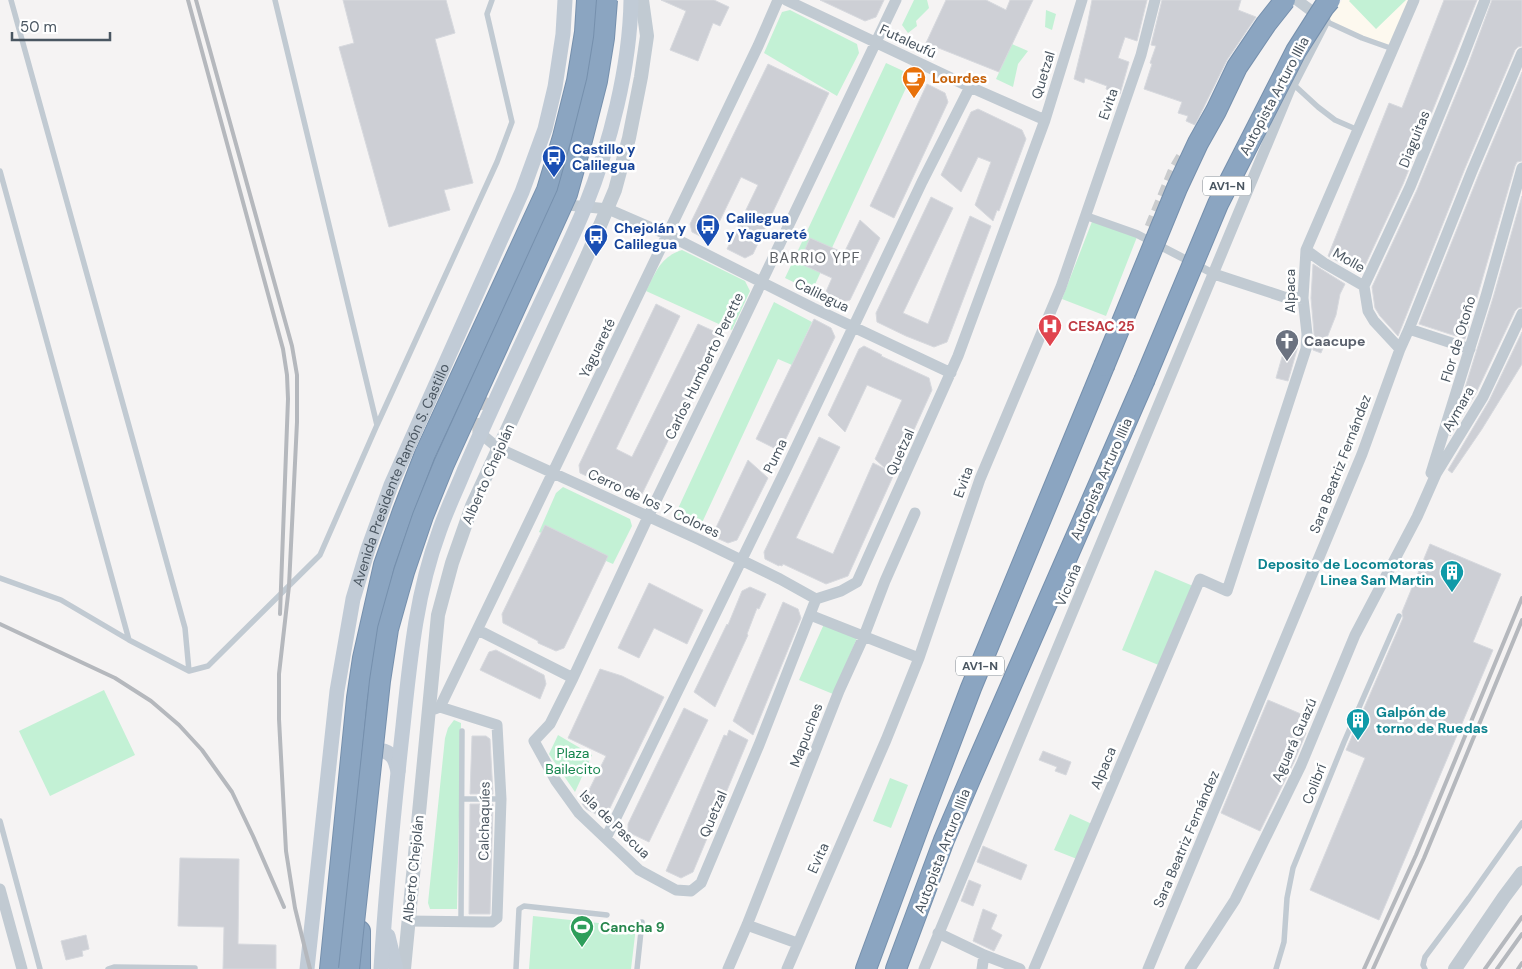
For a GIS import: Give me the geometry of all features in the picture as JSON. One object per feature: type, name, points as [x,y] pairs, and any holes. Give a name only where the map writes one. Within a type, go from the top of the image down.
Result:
[{"type":"highway","points":[[330,969],[357,698],[363,658],[384,565],[402,511],[425,454],[546,190],[563,137],[577,81],[585,32],[587,0]]},
{"type":"highway","points":[[349,969],[380,681],[388,629],[404,572],[423,516],[444,464],[567,194],[582,144],[597,81],[604,38],[607,0]]},
{"type":"highway","name":"AV1-N","points":[[866,969],[926,804],[971,688],[1177,188],[1237,68],[1266,24],[1285,0]]},
{"type":"highway","name":"Autopista Arturo Illia","points":[[896,969],[944,840],[1144,381],[1218,204],[1292,60],[1324,7],[1328,12]]},
{"type":"highway","points":[[360,865],[360,969]]},
{"type":"main road","name":"Avenida Presidente Ramón S. Castillo","points":[[307,969],[337,691],[353,599],[390,485],[522,192],[545,129],[563,34],[565,0]]},
{"type":"main road","points":[[381,969],[398,772],[413,639],[426,571],[439,530],[480,433],[585,206],[610,133],[626,66],[631,0]]},
{"type":"main road","points":[[384,751],[394,756],[398,772]]},
{"type":"main road","points":[[384,920],[396,969]]},
{"type":"street","name":"Alberto Chejolán","points":[[404,969],[408,922],[435,709],[438,615],[445,586],[472,506],[615,190],[642,77],[647,36],[642,0]]},
{"type":"street","name":"Yaguareté","points":[[435,709],[478,630],[758,46],[778,0]]},
{"type":"street","name":"Futaleufú","points":[[786,0],[970,87],[1045,120]]},
{"type":"street","name":"Carlos Humberto Perette","points":[[534,741],[550,724],[573,678],[648,517],[896,0]]},
{"type":"street","name":"Quetzal","points":[[701,883],[759,746],[816,598],[841,592],[857,582],[950,373],[1045,120],[1082,0]]},
{"type":"street","name":"Evita","points":[[786,969],[886,740],[919,658],[980,478],[1061,287],[1141,55],[1155,0]]},
{"type":"street","points":[[1297,0],[1328,12]]},
{"type":"street","name":"Alpaca","points":[[1034,969],[1200,579],[1227,591],[1306,349],[1307,334],[1303,298],[1306,250],[1414,0]]},
{"type":"street","name":"Diaguitas","points":[[1364,286],[1410,187],[1485,0]]},
{"type":"street","name":"Vicuña","points":[[924,969],[1293,84],[1328,12]]},
{"type":"street","name":"Sara Beatriz Fernández","points":[[1148,969],[1362,454],[1400,349],[1522,53]]},
{"type":"street","name":"Puma","points":[[606,838],[742,560],[922,182],[970,87]]},
{"type":"street","name":"Flor de Otoño","points":[[1417,518],[1470,349],[1522,168]]},
{"type":"street","name":"Calilegua","points":[[568,204],[608,209],[668,235],[950,373]]},
{"type":"street","points":[[1086,216],[1137,234],[1214,274],[1284,296],[1303,298]]},
{"type":"street","name":"Molle","points":[[1306,250],[1324,263],[1364,286],[1368,311],[1374,321],[1400,349]]},
{"type":"street","name":"Aymara","points":[[1417,518],[1436,474],[1483,397],[1522,314]]},
{"type":"street","points":[[1409,329],[1470,349]]},
{"type":"street","name":"Cerro de los 7 Colores","points":[[480,433],[498,448],[742,560],[816,598]]},
{"type":"street","name":"Mapuches","points":[[728,969],[839,691],[915,513]]},
{"type":"street","name":"Aguará Guazú","points":[[1190,969],[1236,900],[1301,765],[1355,635],[1417,518]]},
{"type":"street","points":[[810,615],[919,658]]},
{"type":"street","points":[[478,630],[573,678]]},
{"type":"street","name":"Calchaquíes","points":[[435,709],[498,726],[501,799],[497,918],[492,922],[461,922]]},
{"type":"street","name":"Isla de Pascua","points":[[534,741],[556,781],[573,806],[639,870],[676,890],[691,891],[701,883]]},
{"type":"street","points":[[1455,969],[1522,873]]},
{"type":"street","points":[[0,889],[22,969]]},
{"type":"street","points":[[408,922],[461,922]]},
{"type":"street","points":[[747,925],[797,943]]},
{"type":"street","points":[[938,933],[984,955],[1020,969]]},
{"type":"street","points":[[982,969],[984,955]]},
{"type":"lane","points":[[11,0],[185,628],[189,671]]},
{"type":"lane","points":[[275,0],[377,425]]},
{"type":"lane","points":[[0,578],[61,600],[129,640],[189,671],[208,666],[320,555],[497,162],[512,122],[487,14],[492,0]]},
{"type":"lane","points":[[1328,12],[1362,38],[1393,49]]},
{"type":"lane","points":[[1293,84],[1335,120],[1358,130]]},
{"type":"lane","points":[[0,171],[129,640]]},
{"type":"lane","name":"Colibrí","points":[[1276,969],[1284,942],[1287,898],[1294,868],[1344,742],[1399,616]]},
{"type":"lane","points":[[461,922],[462,731]]},
{"type":"lane","points":[[462,799],[501,799]]},
{"type":"lane","points":[[0,821],[40,969]]},
{"type":"lane","points":[[1425,969],[1423,965],[1425,957],[1522,823]]},
{"type":"lane","points":[[516,969],[519,909],[524,906],[607,915]]},
{"type":"lane","points":[[637,969],[642,922]]},
{"type":"lane","points":[[108,969],[195,968]]},
{"type":"shaded area","points":[[1342,0],[1414,0],[1393,49],[1325,21]]},
{"type":"green space","points":[[914,0],[927,0],[929,8],[916,21],[917,26],[908,33],[902,25]]},
{"type":"green space","points":[[1350,0],[1406,0],[1376,29]]},
{"type":"green space","points":[[790,10],[857,44],[859,53],[837,96],[764,53],[782,12]]},
{"type":"green space","points":[[1046,10],[1056,14],[1052,30],[1045,27]]},
{"type":"green space","points":[[1012,44],[1028,51],[1018,64],[1013,87],[996,79]]},
{"type":"green space","points":[[886,63],[912,75],[812,291],[785,278]]},
{"type":"green space","points":[[1093,219],[1137,237],[1106,316],[1062,299]]},
{"type":"green space","points":[[682,250],[745,281],[750,291],[732,330],[646,291],[664,261]]},
{"type":"green space","points":[[774,302],[812,322],[792,365],[778,359],[700,527],[675,515]]},
{"type":"green space","points":[[563,487],[630,519],[632,526],[613,564],[539,532],[556,493]]},
{"type":"green space","points":[[1155,570],[1193,586],[1161,666],[1122,650]]},
{"type":"green space","points":[[824,624],[857,638],[833,694],[799,680]]},
{"type":"green space","points":[[104,690],[135,755],[50,796],[19,731]]},
{"type":"green space","points":[[454,720],[461,723],[457,909],[430,909],[428,903],[445,738],[448,728]]},
{"type":"green space","name":"Plaza Bailecito","points":[[558,735],[592,755],[575,792],[549,754]]},
{"type":"green space","points":[[890,778],[908,785],[891,828],[873,821]]},
{"type":"green space","points":[[1070,814],[1092,824],[1077,859],[1054,850]]},
{"type":"green space","name":"Cancha 9","points":[[533,916],[636,927],[631,969],[529,969]]},
{"type":"building","points":[[343,0],[446,0],[455,33],[435,39],[473,183],[444,190],[450,210],[389,227],[339,47],[354,43]]},
{"type":"building","points":[[661,0],[714,0],[729,7],[720,26],[713,23],[698,61],[670,50],[686,11]]},
{"type":"building","points":[[820,0],[884,0],[876,17],[865,21]]},
{"type":"building","points":[[946,0],[986,0],[1006,10],[1010,0],[1033,0],[999,72],[926,43]]},
{"type":"building","points":[[1092,0],[1147,0],[1137,41],[1125,37],[1118,58],[1129,62],[1120,94],[1106,89],[1107,86],[1085,78],[1084,83],[1074,79]]},
{"type":"building","points":[[1162,0],[1241,0],[1238,10],[1256,17],[1227,60],[1195,125],[1186,121],[1188,116],[1178,113],[1182,102],[1144,89],[1156,46],[1151,45]]},
{"type":"building","points":[[1444,0],[1477,0],[1403,184],[1361,274],[1328,256],[1389,103],[1402,108]]},
{"type":"building","points":[[1492,0],[1522,0],[1522,46],[1515,50],[1465,168],[1398,336],[1375,308],[1372,287],[1417,190],[1468,65]]},
{"type":"building","points":[[768,64],[829,93],[753,254],[745,258],[727,249],[758,185],[741,177],[710,241],[692,232],[690,224]]},
{"type":"building","points":[[1522,72],[1522,161],[1517,162],[1515,166],[1465,339],[1419,324]]},
{"type":"building","points":[[927,84],[945,93],[948,102],[894,218],[870,206]]},
{"type":"building","points":[[978,109],[1022,130],[1026,139],[999,211],[997,210],[993,221],[975,205],[991,162],[978,157],[961,192],[941,175],[971,112]]},
{"type":"building","points":[[1522,196],[1522,307],[1515,311],[1476,393],[1450,436],[1493,298]]},
{"type":"building","points":[[931,197],[953,208],[903,313],[928,324],[970,216],[991,226],[947,342],[934,347],[877,322],[876,313]]},
{"type":"building","points":[[860,220],[880,238],[850,300],[842,302],[825,294],[832,278],[799,263],[810,238],[844,253]]},
{"type":"building","points":[[1313,264],[1345,284],[1340,294],[1336,315],[1321,353],[1313,350],[1314,333],[1311,298]]},
{"type":"building","points":[[656,304],[680,316],[616,449],[632,457],[698,324],[720,334],[642,494],[634,497],[580,473],[579,465]]},
{"type":"building","points":[[814,319],[831,328],[835,337],[780,451],[756,439]]},
{"type":"building","points":[[1522,332],[1522,364],[1452,473],[1448,470],[1489,401]]},
{"type":"building","name":"Caacupe","points":[[1286,343],[1298,346],[1288,381],[1276,378]]},
{"type":"building","points":[[864,346],[929,378],[932,390],[848,576],[826,584],[783,564],[779,566],[765,559],[764,552],[819,437],[840,447],[796,538],[833,554],[873,463],[887,470],[875,459],[902,400],[867,385],[845,432],[828,415],[859,349]]},
{"type":"building","points":[[748,460],[768,478],[737,540],[728,543],[712,536]]},
{"type":"building","points":[[545,525],[608,556],[564,648],[556,651],[503,623],[502,614]]},
{"type":"building","points":[[1430,544],[1501,574],[1473,642],[1493,650],[1379,920],[1310,890],[1365,758],[1346,750],[1403,618],[1402,612]]},
{"type":"building","points":[[649,583],[703,610],[687,644],[654,628],[639,658],[618,648]]},
{"type":"building","points":[[750,587],[766,594],[759,609],[757,608],[748,635],[715,707],[694,692],[728,625],[742,591]]},
{"type":"building","points":[[783,602],[798,609],[801,618],[753,735],[733,721]]},
{"type":"building","points":[[496,650],[544,675],[546,684],[540,699],[480,670],[489,652]]},
{"type":"building","points":[[600,669],[622,676],[664,697],[608,812],[600,816],[586,809],[582,804],[606,756],[568,738]]},
{"type":"building","points":[[1268,700],[1301,714],[1296,728],[1306,733],[1260,831],[1221,813]]},
{"type":"building","points":[[684,708],[708,720],[649,842],[628,832],[628,824]]},
{"type":"building","points":[[729,730],[748,740],[693,872],[681,878],[666,871],[724,735],[727,736]]},
{"type":"building","points":[[472,736],[486,736],[490,739],[493,794],[470,794]]},
{"type":"building","points":[[1043,751],[1071,762],[1066,775],[1055,771],[1057,767],[1039,760]]},
{"type":"building","points":[[470,804],[493,804],[490,914],[469,914]]},
{"type":"building","points":[[983,846],[1027,865],[1021,880],[977,862]]},
{"type":"building","points":[[180,858],[239,859],[238,944],[276,945],[276,969],[223,969],[224,927],[178,926]]},
{"type":"building","points":[[969,880],[981,885],[973,906],[961,901]]},
{"type":"building","points":[[983,909],[997,915],[991,929],[1002,935],[994,951],[973,941]]},
{"type":"building","points":[[86,935],[89,949],[82,951],[83,956],[66,960],[61,941]]},
{"type":"tunnel","points":[[1150,227],[1174,169],[1183,154]]},
{"type":"tunnel","points":[[519,276],[542,223]]},
{"type":"tunnel","points":[[480,433],[479,408],[486,393]]},
{"type":"tunnel","points":[[359,782],[373,663]]},
{"type":"railway","points":[[188,0],[283,349],[287,375],[288,399],[280,614]]},
{"type":"railway","points":[[196,0],[292,346],[297,375],[297,422],[289,586],[279,674],[279,719],[286,851],[295,908],[310,969]]},
{"type":"railway","points":[[1364,969],[1416,855],[1522,598]]},
{"type":"railway","points":[[1373,969],[1424,858],[1522,620]]},
{"type":"railway","points":[[0,624],[115,678],[151,701],[179,725],[202,750],[232,792],[284,907]]},
{"type":"railway","points":[[1485,969],[1522,917]]},
{"type":"railway","points":[[1497,969],[1522,934]]},
{"type":"railway","points":[[1518,969],[1522,963]]},
{"type":"place","name":"Lourdes","points":[[914,99]]},
{"type":"place","name":"Castillo y Calilegua","points":[[554,178]]},
{"type":"place","name":"Calilegua y Yaguareté","points":[[708,247]]},
{"type":"place","name":"Chejolán y Calilegua","points":[[596,257]]},
{"type":"place","name":"CESAC 25","points":[[1050,347]]},
{"type":"place","name":"Caacupe","points":[[1287,362]]},
{"type":"place","name":"Deposito de Locomotoras Linea San Martin","points":[[1452,593]]},
{"type":"place","name":"Galpón de torno de Ruedas","points":[[1358,741]]},
{"type":"place","name":"Cancha 9","points":[[582,948]]},
{"type":"district","name":"BARRIO YPF","points":[[815,258]]}]
